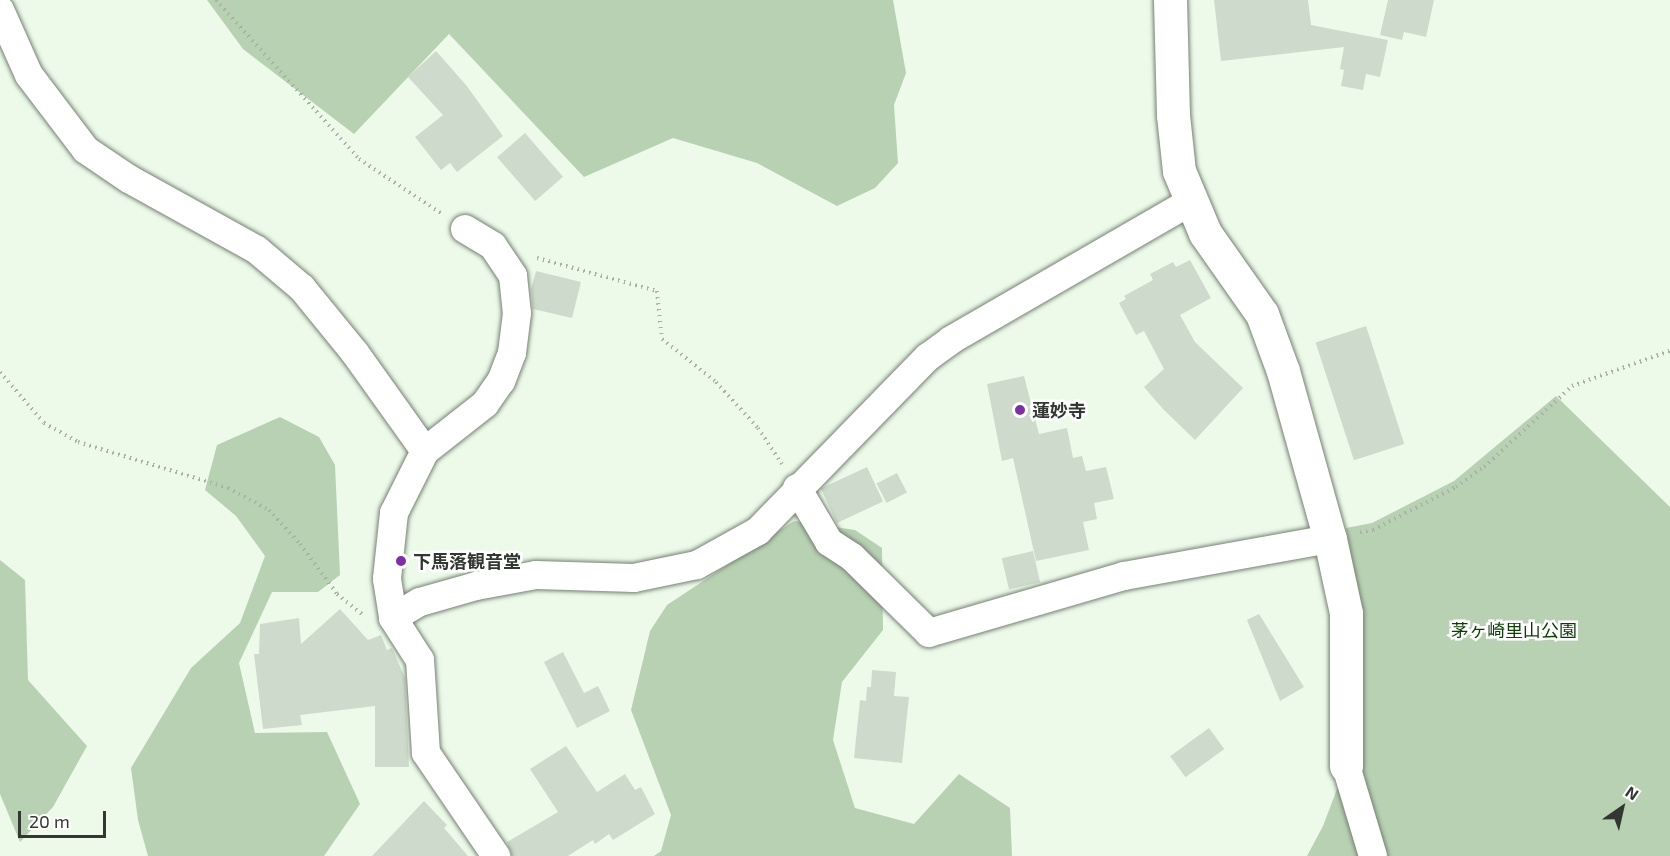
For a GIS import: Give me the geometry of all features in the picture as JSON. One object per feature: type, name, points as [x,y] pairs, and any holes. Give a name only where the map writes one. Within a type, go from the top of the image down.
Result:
[{"type":"street","points":[[1170,0],[1179,171],[1205,233],[1262,315],[1283,371],[1330,538],[1346,613],[1346,766],[1372,856]]},
{"type":"street","points":[[0,10],[29,75],[86,150],[129,179],[257,250],[302,288],[355,353],[425,451]]},
{"type":"street","points":[[393,618],[420,602],[476,586],[536,575],[634,578],[697,565],[758,531],[797,488],[928,357],[951,340],[1192,201]]},
{"type":"street","points":[[465,229],[493,246],[513,276],[517,313],[512,353],[501,381],[486,404],[425,451],[394,513],[387,579],[393,618],[420,660],[426,753],[496,856]]},
{"type":"street","points":[[797,488],[829,542],[852,556],[929,633],[1124,576],[1330,538]]},
{"type":"path","points":[[216,0],[359,159],[465,229]]},
{"type":"path","points":[[493,246],[657,291],[662,339],[716,382],[758,428],[797,488]]},
{"type":"path","points":[[1330,538],[1373,530],[1456,487],[1484,467],[1572,386],[1670,351]]},
{"type":"path","points":[[0,372],[44,423],[78,442],[228,488],[269,510],[300,544],[337,594],[361,614],[393,618]]},
{"type":"green space","points":[[207,0],[893,0],[906,73],[894,105],[898,163],[875,188],[837,206],[757,163],[673,138],[584,177],[449,34],[354,134],[243,49]]},
{"type":"green space","name":"茅ヶ崎里山公園","points":[[1556,396],[1670,507],[1670,856],[1307,856],[1323,826],[1359,731],[1354,581],[1346,528],[1372,523],[1454,481]]},
{"type":"green space","points":[[280,417],[319,437],[335,465],[340,575],[318,592],[272,592],[239,663],[255,733],[327,732],[360,804],[324,856],[148,856],[138,820],[131,768],[191,668],[240,623],[265,556],[236,516],[205,490],[217,445]]},
{"type":"green space","points":[[794,521],[855,530],[882,548],[883,630],[842,682],[833,740],[855,808],[914,824],[959,774],[1010,808],[1012,856],[654,856],[661,851],[671,815],[631,710],[650,631],[667,605]]},
{"type":"green space","points":[[0,560],[25,580],[28,680],[87,746],[53,807],[20,842],[0,794]]},
{"type":"building","points":[[1214,0],[1308,0],[1311,25],[1388,40],[1380,77],[1366,74],[1363,90],[1341,86],[1344,70],[1340,69],[1344,47],[1221,61]]},
{"type":"building","points":[[1388,0],[1434,0],[1426,37],[1404,32],[1402,40],[1380,35]]},
{"type":"building","points":[[436,51],[466,85],[503,136],[457,172],[450,163],[441,170],[415,137],[443,115],[408,77]]},
{"type":"building","points":[[525,133],[563,177],[535,201],[497,157]]},
{"type":"building","points":[[1190,260],[1211,298],[1180,315],[1195,342],[1243,388],[1195,440],[1144,387],[1164,369],[1144,331],[1136,335],[1119,303],[1126,299],[1124,296],[1153,280],[1150,274],[1173,262],[1176,267]]},
{"type":"building","points":[[536,271],[581,282],[572,318],[533,309],[531,289]]},
{"type":"building","points":[[1366,326],[1404,444],[1354,460],[1316,342]]},
{"type":"building","points":[[1024,376],[1039,434],[1067,428],[1073,458],[1082,456],[1086,471],[1106,467],[1114,499],[1094,503],[1097,519],[1083,522],[1089,550],[1036,561],[1013,458],[1002,461],[987,384]]},
{"type":"building","points":[[867,467],[883,501],[837,523],[821,489]]},
{"type":"building","points":[[897,473],[907,493],[886,503],[877,483]]},
{"type":"building","points":[[1033,551],[1040,582],[1009,589],[1002,558]]},
{"type":"building","points":[[340,609],[368,640],[381,635],[387,650],[392,648],[405,678],[409,767],[375,767],[375,706],[300,715],[302,725],[263,729],[254,654],[259,654],[260,624],[299,618],[301,644]]},
{"type":"building","points":[[1259,614],[1304,687],[1280,701],[1247,620]]},
{"type":"building","points":[[563,652],[584,693],[598,686],[610,711],[577,728],[544,662]]},
{"type":"building","points":[[872,670],[896,672],[894,696],[909,697],[902,763],[854,758],[860,700],[866,701],[867,687],[871,687]]},
{"type":"building","points":[[1209,728],[1224,749],[1185,777],[1170,756]]},
{"type":"building","points":[[566,746],[597,792],[625,774],[635,790],[641,787],[655,814],[613,840],[609,834],[595,844],[593,840],[568,856],[512,856],[507,842],[558,812],[530,769]]},
{"type":"building","points":[[424,801],[447,825],[444,828],[468,856],[372,856]]},
{"type":"place","name":"蓮妙寺","points":[[1020,410]]},
{"type":"place","name":"下馬落観音堂","points":[[401,561]]}]
